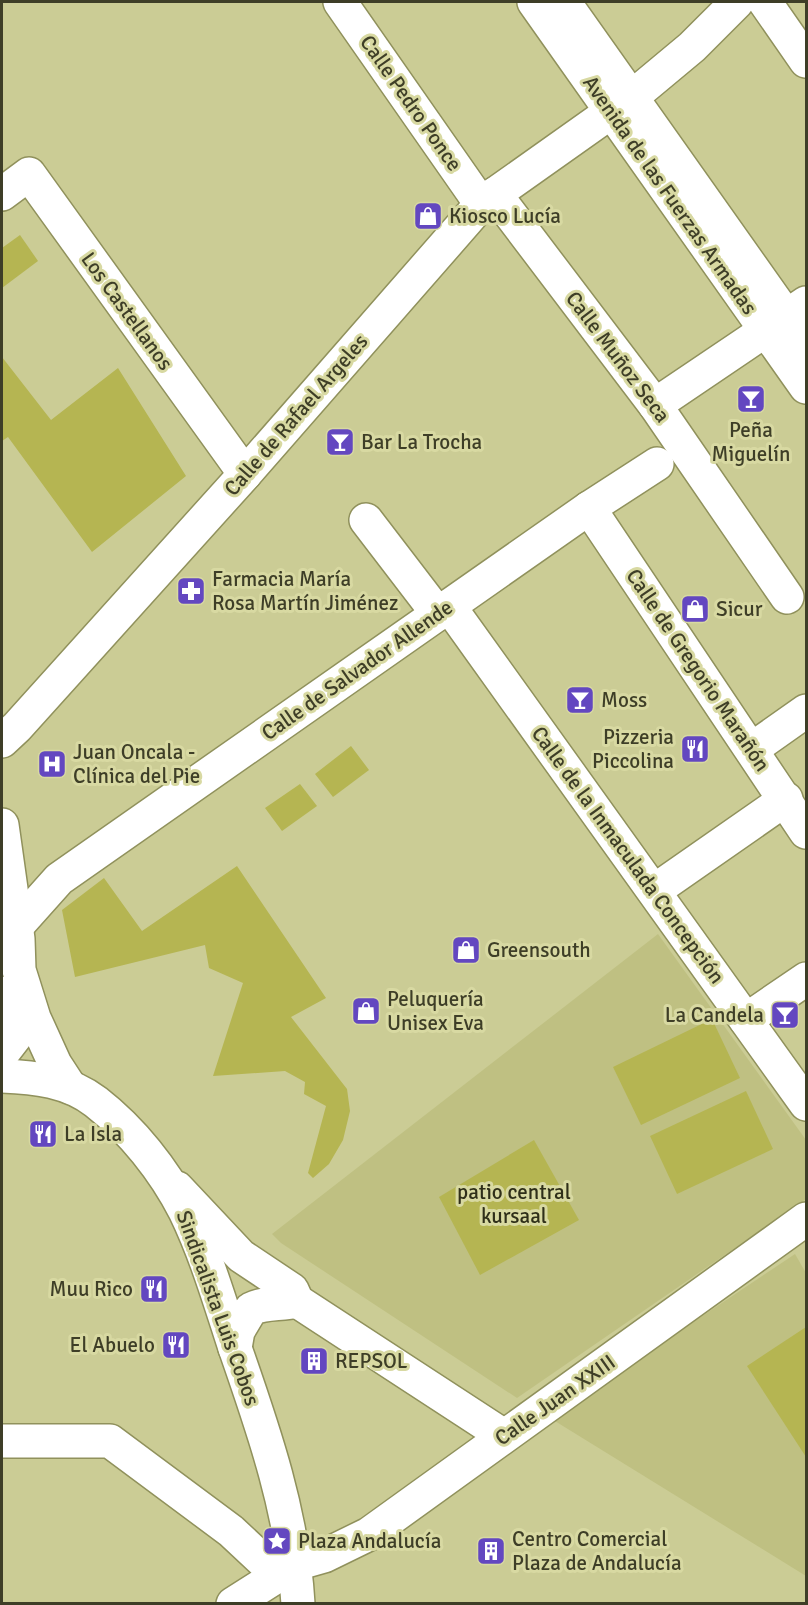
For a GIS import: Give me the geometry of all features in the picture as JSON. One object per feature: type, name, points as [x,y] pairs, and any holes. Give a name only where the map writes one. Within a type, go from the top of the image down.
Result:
[{"type":"street","name":"Calle Pedro Ponce","points":[[340,2],[488,199]]},
{"type":"street","name":"Avenida de las Fuerzas Armadas","points":[[534,2],[622,105],[807,344]]},
{"type":"street","name":"Avenida de las Fuerzas Armadas","points":[[564,2],[622,105]]},
{"type":"street","name":"Calle de Rafael Argeles","points":[[2,741],[245,474],[488,199],[622,105],[692,47],[737,2]]},
{"type":"street","points":[[765,2],[807,61]]},
{"type":"street","name":"Los Castellanos","points":[[2,194],[28,174],[245,474]]},
{"type":"street","name":"Calle Muñoz Seca","points":[[488,199],[655,405],[787,597]]},
{"type":"street","name":"Avenida de las Fuerzas Armadas","points":[[786,316],[807,387]]},
{"type":"street","points":[[655,405],[786,316]]},
{"type":"street","name":"Calle de Salvador Allende","points":[[7,871],[26,884],[48,884],[58,879],[590,508],[657,464]]},
{"type":"street","name":"Calle de Gregorio Marañón","points":[[590,508],[807,832]]},
{"type":"street","name":"Calle de la Inmaculada Concepción","points":[[366,520],[444,610],[654,891],[807,1104]]},
{"type":"street","points":[[752,749],[807,711]]},
{"type":"street","points":[[654,891],[786,799]]},
{"type":"street","points":[[2,825],[7,871],[9,931],[19,970],[34,1018],[55,1065],[70,1087]]},
{"type":"street","name":"Calle de Salvador Allende","points":[[9,931],[58,879]]},
{"type":"street","points":[[2,968],[10,982],[19,1032],[2,1054]]},
{"type":"street","points":[[746,1020],[807,979]]},
{"type":"street","name":"Sindicalista Luis Cobos","points":[[2,1076],[33,1077],[70,1087],[94,1101],[125,1128],[157,1168],[184,1210],[236,1348],[280,1488],[284,1581]]},
{"type":"street","name":"Sindicalista Luis Cobos","points":[[2,1091],[22,1092],[49,1099],[85,1114],[138,1163],[161,1198],[202,1287],[239,1395],[267,1494],[284,1581],[298,1604]]},
{"type":"street","points":[[157,1168],[241,1256],[292,1290],[297,1301],[504,1436]]},
{"type":"street","name":"Calle Juan XXIII","points":[[233,1604],[284,1581],[324,1556],[369,1534],[807,1219]]},
{"type":"street","points":[[236,1348],[238,1331],[245,1316],[247,1272],[241,1256]]},
{"type":"street","points":[[245,1316],[258,1305],[283,1305],[297,1301]]},
{"type":"street","points":[[2,1441],[110,1441],[231,1532],[284,1581]]},
{"type":"shaded area","points":[[658,934],[806,1140],[806,1199],[517,1398],[281,1243],[272,1234]]},
{"type":"shaded area","points":[[795,1254],[806,1273],[806,1576],[550,1418]]},
{"type":"green space","points":[[20,235],[38,261],[2,288],[2,248]]},
{"type":"green space","points":[[2,357],[51,420],[118,368],[186,476],[92,552],[8,437],[2,441]]},
{"type":"green space","points":[[351,746],[369,770],[333,797],[315,774]]},
{"type":"green space","points":[[300,784],[317,806],[282,831],[265,808]]},
{"type":"green space","points":[[237,866],[326,998],[291,1017],[347,1089],[350,1111],[343,1140],[329,1164],[313,1178],[308,1173],[326,1106],[304,1094],[305,1082],[285,1071],[213,1076],[243,983],[209,968],[205,945],[75,977],[62,910],[104,878],[142,931]]},
{"type":"green space","points":[[712,1019],[740,1078],[641,1125],[613,1067]]},
{"type":"green space","points":[[746,1091],[773,1149],[677,1194],[650,1136]]},
{"type":"green space","name":"patio central kursaal","points":[[534,1140],[579,1220],[480,1275],[439,1197]]},
{"type":"green space","points":[[806,1327],[806,1457],[747,1366]]},
{"type":"place","name":"Kiosco Lucía","points":[[428,216]]},
{"type":"place","name":"Peña Miguelín","points":[[751,399]]},
{"type":"place","name":"Bar La Trocha","points":[[340,442]]},
{"type":"place","name":"Farmacia María Rosa Martín Jiménez","points":[[191,591]]},
{"type":"place","name":"Sicur","points":[[695,609]]},
{"type":"place","name":"Moss","points":[[580,700]]},
{"type":"place","name":"Pizzeria Piccolina","points":[[695,749]]},
{"type":"place","name":"Juan Oncala - Clínica del Pie","points":[[52,764]]},
{"type":"place","name":"Greensouth","points":[[466,950]]},
{"type":"place","name":"Peluquería Unisex Eva","points":[[366,1011]]},
{"type":"place","name":"La Candela","points":[[785,1015]]},
{"type":"place","name":"La Isla","points":[[43,1134]]},
{"type":"place","name":"Muu Rico","points":[[154,1289]]},
{"type":"place","name":"El Abuelo","points":[[176,1345]]},
{"type":"place","name":"REPSOL","points":[[314,1361]]},
{"type":"place","name":"Plaza Andalucía","points":[[277,1541]]},
{"type":"place","name":"Centro Comercial Plaza de Andalucía","points":[[491,1551]]}]
